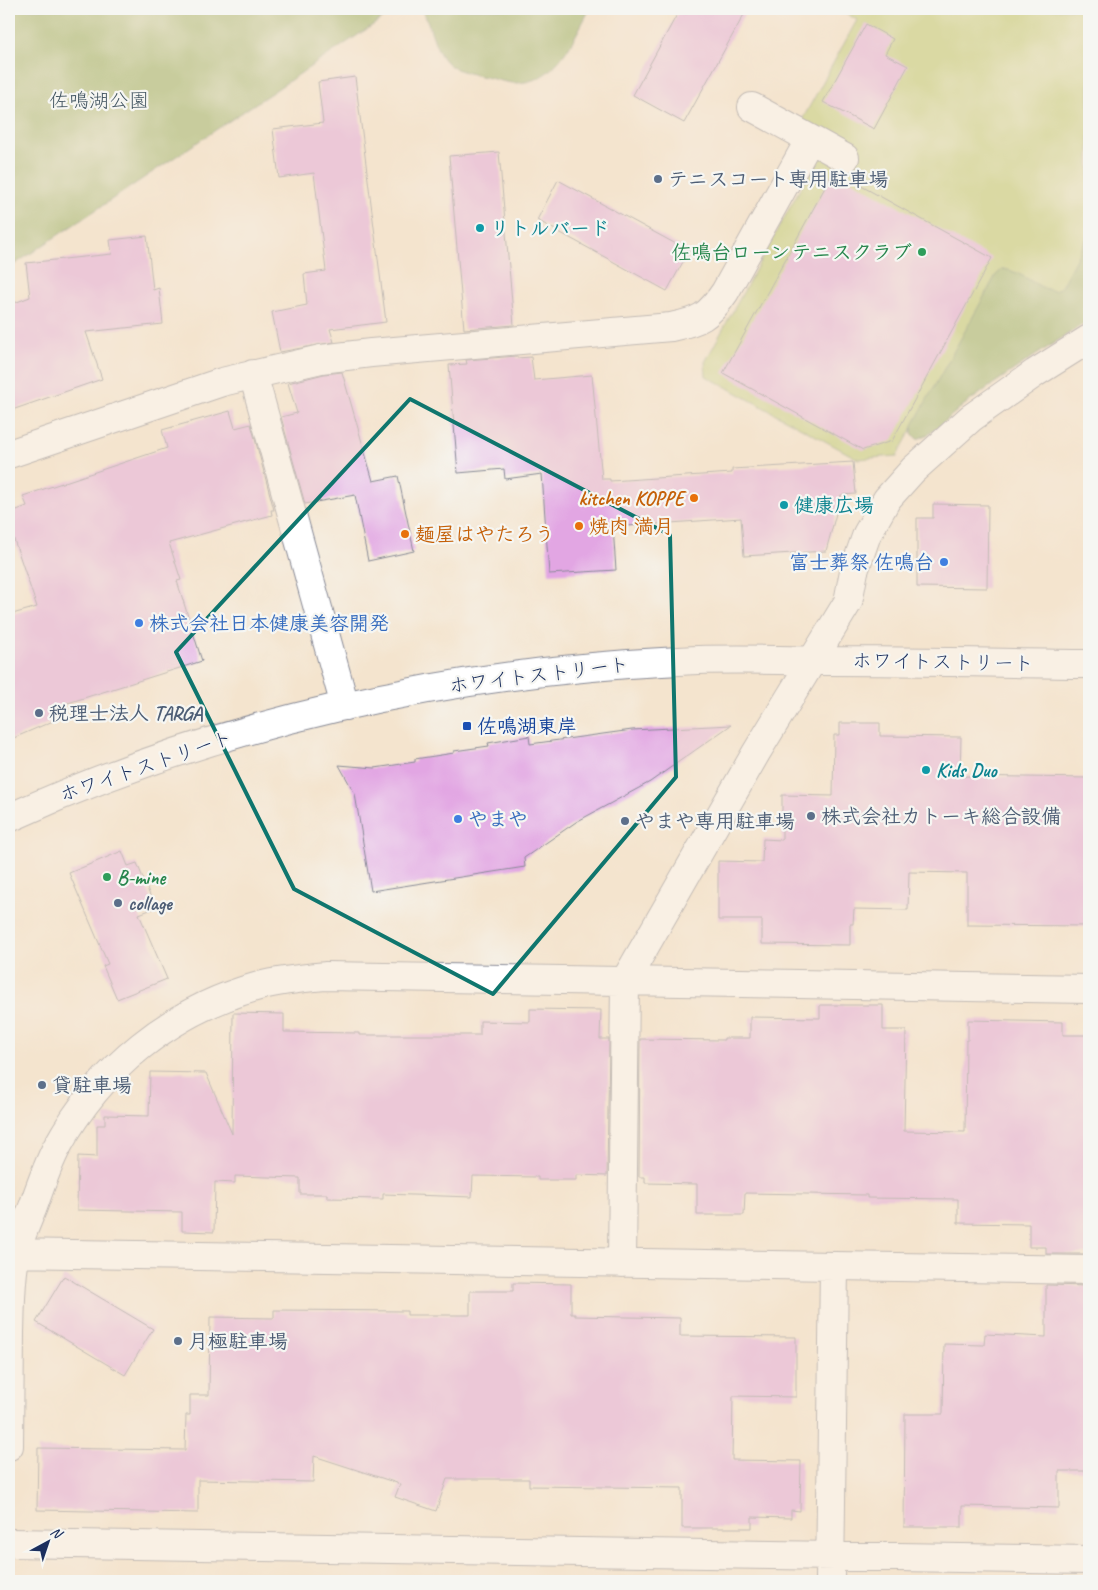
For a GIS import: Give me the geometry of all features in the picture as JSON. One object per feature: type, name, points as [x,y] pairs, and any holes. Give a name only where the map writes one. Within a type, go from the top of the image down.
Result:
[{"type":"street","points":[[752,107],[845,158]]},
{"type":"street","points":[[9,454],[173,398],[253,374],[321,360],[371,353],[671,327],[693,322],[712,311],[725,292],[810,139]]},
{"type":"street","points":[[622,1263],[625,981],[756,753],[848,602],[854,571],[867,534],[887,499],[913,470],[972,418],[1035,373],[1089,339]]},
{"type":"street","points":[[253,374],[345,706]]},
{"type":"street","name":"ホワイトストリート","points":[[9,818],[86,785],[214,740],[345,706],[414,691],[545,671],[681,661],[749,659],[1089,664]]},
{"type":"street","points":[[9,1446],[12,1253],[56,1149],[73,1120],[93,1092],[140,1045],[168,1026],[228,996],[260,986],[293,979],[326,976],[1089,989]]},
{"type":"street","points":[[12,1253],[1089,1270]]},
{"type":"street","points":[[830,1568],[834,1266]]},
{"type":"street","points":[[9,1543],[830,1568],[1089,1560]]},
{"type":"highlighted area","points":[[410,399],[670,535],[676,777],[493,994],[294,889],[176,652]]},
{"type":"green space","name":"佐鳴湖公園","points":[[9,9],[397,9],[9,268]]},
{"type":"green space","points":[[421,9],[590,9],[569,47],[551,69],[540,77],[527,82],[512,83],[467,73],[447,63],[442,58]]},
{"type":"green space","name":"佐鳴台ローンテニスクラブ","points":[[839,9],[1089,9],[1089,320],[979,394],[930,433],[917,439],[912,433],[913,427],[897,456],[858,459],[706,376],[705,362],[829,136],[802,120],[857,20]]},
{"type":"green space","points":[[1089,234],[1089,320],[979,394],[936,429],[917,439],[912,433],[913,425],[996,275],[1003,269],[1010,270],[1048,290],[1055,291],[1061,287]]},
{"type":"building","points":[[680,9],[747,9],[684,123],[633,95]]},
{"type":"building","points":[[866,24],[893,39],[885,54],[908,66],[874,129],[823,102]]},
{"type":"building","points":[[355,77],[386,322],[330,329],[334,342],[280,352],[272,312],[307,305],[304,274],[326,271],[314,173],[279,178],[273,129],[323,123],[318,82]]},
{"type":"building","name":"リトルバード","points":[[499,152],[514,325],[464,329],[449,156]]},
{"type":"building","points":[[834,171],[992,258],[892,441],[863,450],[723,373]]},
{"type":"building","points":[[558,180],[689,251],[667,291],[537,220]]},
{"type":"building","points":[[147,236],[153,290],[159,288],[163,324],[86,332],[102,379],[9,411],[9,305],[30,297],[26,263],[112,254],[110,240]]},
{"type":"building","points":[[517,356],[517,358],[531,357],[534,380],[592,375],[602,479],[610,479],[610,481],[732,473],[732,469],[853,462],[856,494],[841,495],[826,551],[744,556],[741,518],[613,527],[616,570],[549,574],[542,474],[505,479],[504,469],[458,473],[449,365],[467,364],[466,360]]},
{"type":"building","points":[[342,372],[373,481],[398,476],[414,551],[368,561],[355,495],[305,504],[281,417],[297,413],[288,383],[324,374]]},
{"type":"building","points":[[230,411],[235,428],[251,424],[274,510],[271,510],[272,515],[169,543],[181,580],[177,581],[202,661],[55,707],[60,718],[9,740],[9,615],[37,607],[9,525],[9,513],[27,506],[23,496],[167,448],[162,430]]},
{"type":"building","name":"富士葬祭 佐鳴台","points":[[933,504],[988,505],[987,588],[917,587],[917,518],[933,518]]},
{"type":"building","points":[[840,723],[880,723],[880,736],[961,737],[960,776],[1089,778],[1089,926],[967,925],[967,873],[909,872],[908,910],[854,909],[853,924],[850,924],[850,945],[762,944],[762,920],[718,920],[718,861],[762,862],[763,839],[782,840],[782,795],[833,796],[834,735],[840,735]]},
{"type":"building","name":"やまや","points":[[731,725],[650,782],[576,822],[524,858],[525,867],[371,891],[355,794],[339,765],[375,768],[415,762],[415,759],[489,746],[488,743],[529,736],[530,744],[632,730]]},
{"type":"building","points":[[122,851],[128,866],[137,863],[155,908],[139,914],[167,979],[117,999],[103,966],[108,964],[69,873]]},
{"type":"building","points":[[820,1005],[883,1005],[883,1030],[906,1030],[904,1131],[965,1132],[968,1020],[1063,1022],[1063,1035],[1089,1035],[1089,1254],[1046,1254],[1046,1247],[1029,1247],[1029,1224],[958,1223],[958,1199],[867,1198],[867,1195],[745,1193],[744,1215],[697,1215],[697,1184],[645,1183],[645,1177],[639,1177],[640,1039],[724,1040],[724,1038],[750,1038],[750,1017],[820,1018]]},
{"type":"building","points":[[530,1009],[601,1010],[600,1039],[609,1039],[607,1176],[576,1175],[576,1180],[538,1180],[538,1177],[473,1176],[472,1197],[383,1194],[383,1199],[327,1198],[327,1194],[300,1194],[300,1178],[235,1176],[235,1183],[215,1182],[214,1232],[182,1231],[182,1212],[77,1210],[78,1156],[97,1157],[97,1125],[105,1125],[105,1115],[149,1116],[150,1072],[206,1073],[232,1134],[233,1013],[284,1014],[284,1032],[359,1033],[359,1035],[480,1035],[480,1021],[530,1022]]},
{"type":"building","points":[[64,1276],[153,1329],[125,1375],[36,1322]]},
{"type":"building","points":[[513,1283],[571,1284],[571,1314],[575,1314],[575,1316],[680,1318],[680,1336],[796,1337],[796,1397],[733,1396],[732,1460],[801,1461],[800,1511],[791,1510],[791,1518],[752,1517],[752,1528],[682,1528],[682,1488],[529,1486],[529,1479],[447,1479],[436,1511],[395,1497],[400,1484],[314,1456],[313,1482],[198,1480],[198,1513],[37,1510],[38,1448],[185,1450],[186,1415],[190,1415],[190,1395],[209,1395],[210,1317],[274,1318],[274,1310],[407,1311],[407,1315],[470,1315],[470,1291],[513,1291]]},
{"type":"building","points":[[1046,1285],[1089,1286],[1089,1471],[1059,1471],[1059,1508],[962,1506],[962,1527],[904,1527],[905,1414],[943,1414],[944,1344],[984,1345],[985,1334],[1046,1337]]},
{"type":"place","name":"テニスコート専用駐車場","points":[[658,179]]},
{"type":"place","name":"リトルバード","points":[[480,228]]},
{"type":"place","name":"佐鳴台ローンテニスクラブ","points":[[922,252]]},
{"type":"place","name":"kitchen KOPPE","points":[[694,498]]},
{"type":"place","name":"健康広場","points":[[784,505]]},
{"type":"place","name":"焼肉 満月","points":[[579,526]]},
{"type":"place","name":"麺屋はやたろう","points":[[405,534]]},
{"type":"place","name":"富士葬祭 佐鳴台","points":[[944,562]]},
{"type":"place","name":"株式会社日本健康美容開発","points":[[139,623]]},
{"type":"place","name":"税理士法人 TARGA","points":[[39,713]]},
{"type":"place","name":"佐鳴湖東岸","points":[[467,726]]},
{"type":"place","name":"Kids Duo","points":[[926,770]]},
{"type":"place","name":"株式会社カトーキ総合設備","points":[[811,816]]},
{"type":"place","name":"やまや","points":[[458,819]]},
{"type":"place","name":"やまや専用駐車場","points":[[625,821]]},
{"type":"place","name":"B-mine","points":[[107,877]]},
{"type":"place","name":"collage","points":[[118,903]]},
{"type":"place","name":"貸駐車場","points":[[42,1085]]},
{"type":"place","name":"月極駐車場","points":[[178,1341]]}]
